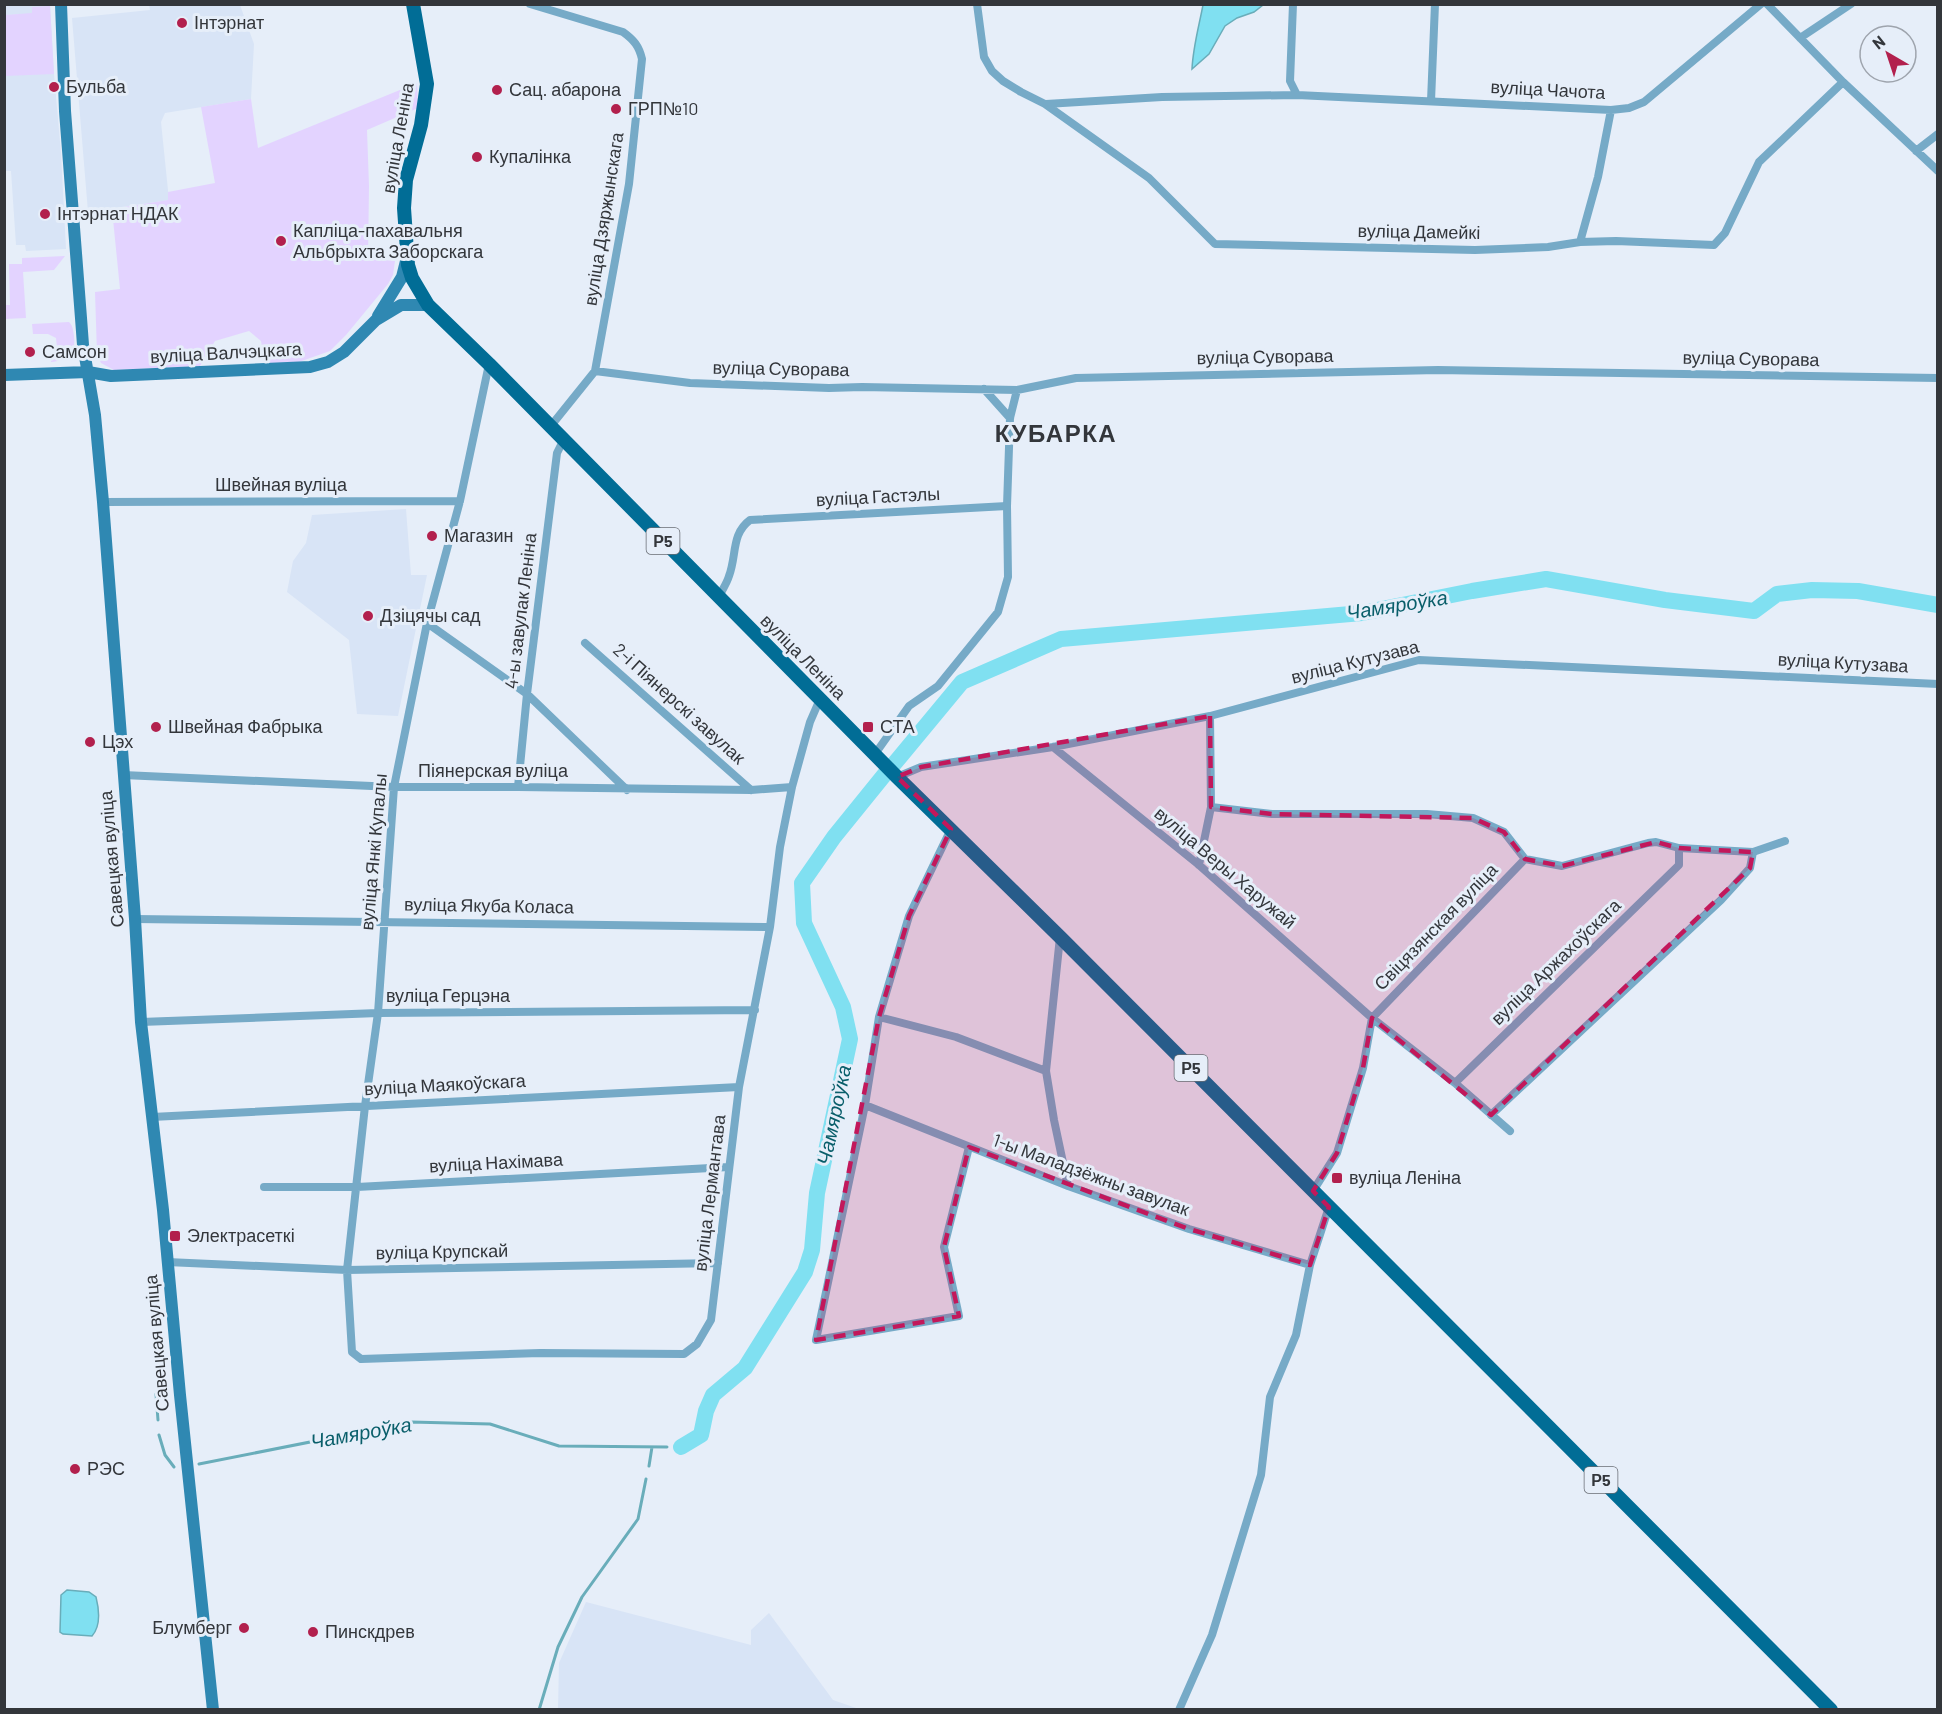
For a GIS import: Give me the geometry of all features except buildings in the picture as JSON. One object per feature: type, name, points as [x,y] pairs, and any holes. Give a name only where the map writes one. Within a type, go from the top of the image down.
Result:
[{"type":"main road","name":"вуліца Леніна","points":[[413,4],[427,84],[421,125],[406,180],[404,208],[408,265],[412,278],[428,305],[1831,1710]]},
{"type":"street","name":"Савецкая вуліца","points":[[61,4],[65,111],[83,345],[95,415],[103,502],[141,1023],[213,1710]]},
{"type":"street","name":"вуліца Дзяржынскага","points":[[530,4],[623,32],[632,38],[640,49],[642,60],[629,184],[595,371],[550,428]]},
{"type":"street","name":"вуліца Дамейкі","points":[[977,4],[984,57],[992,71],[1003,81],[1045,104],[1149,178],[1215,244],[1475,250],[1616,241],[1714,245],[1725,233],[1760,162],[1843,82]]},
{"type":"street","points":[[1293,4],[1290,81],[1297,95]]},
{"type":"street","points":[[1431,101],[1435,4]]},
{"type":"street","name":"вуліца Чачота","points":[[1045,104],[1162,97],[1297,95],[1611,110],[1629,108],[1644,102],[1761,4]]},
{"type":"street","points":[[1767,4],[1843,82],[1938,171]]},
{"type":"street","points":[[1800,38],[1851,4]]},
{"type":"street","points":[[1580,242],[1598,177],[1611,110]]},
{"type":"street","points":[[1916,151],[1938,134]]},
{"type":"street","points":[[376,320],[402,277],[408,252]]},
{"type":"street","name":"вуліца Валчэцкага","points":[[4,375],[88,372],[111,376],[310,367],[328,362],[344,352],[376,320],[401,305],[428,305]]},
{"type":"street","name":"вуліца Янкі Купалы","points":[[351,1352],[347,1270],[378,1013],[394,787],[427,623],[460,501],[489,364]]},
{"type":"street","name":"вуліца Суворава","points":[[595,371],[690,383],[829,388],[1017,390],[1076,378],[1427,371],[1938,378]]},
{"type":"street","points":[[984,389],[1010,418]]},
{"type":"street","points":[[875,754],[909,706],[938,686],[998,612],[1008,577],[1007,506],[1010,418],[1017,390]]},
{"type":"street","name":"4-ы завулак Леніна","points":[[518,787],[526,694],[557,453],[563,441]]},
{"type":"street","name":"Швейная вуліца","points":[[103,502],[460,501]]},
{"type":"street","name":"вуліца Гастэлы","points":[[719,597],[730,575],[736,536],[742,526],[750,520],[1007,506]]},
{"type":"street","points":[[427,623],[526,694],[627,790]]},
{"type":"street","name":"2-і Піянерскі завулак","points":[[585,643],[751,790]]},
{"type":"street","name":"вуліца Кутузава","points":[[897,777],[921,767],[1053,747],[1210,716],[1419,660],[1938,684]]},
{"type":"street","name":"вуліца Лермантава","points":[[351,1352],[361,1359],[540,1353],[684,1354],[697,1344],[711,1320],[739,1087],[770,927],[780,847],[792,788],[810,722],[820,699]]},
{"type":"street","points":[[1199,865],[1211,807],[1210,716]]},
{"type":"street","name":"вуліца Веры Харужай","points":[[1053,747],[1199,865],[1372,1018],[1455,1083],[1510,1131]]},
{"type":"street","name":"Піянерская вуліца","points":[[123,775],[394,787],[627,790],[792,788]]},
{"type":"street","points":[[1211,807],[1272,814],[1427,814],[1473,818],[1504,832],[1525,859],[1562,866],[1656,842],[1679,848],[1753,852],[1785,841]]},
{"type":"street","points":[[951,830],[909,916],[879,1017],[865,1105],[816,1340],[959,1316],[944,1247],[969,1147]]},
{"type":"street","name":"вуліца Аржахоўскага","points":[[1455,1083],[1679,865],[1679,848]]},
{"type":"street","points":[[1491,1115],[1721,900],[1750,868],[1753,852]]},
{"type":"street","name":"Свіцязянская вуліца","points":[[1372,1018],[1525,859]]},
{"type":"street","name":"вуліца Якуба Коласа","points":[[135,919],[770,927]]},
{"type":"street","points":[[1060,937],[1046,1071],[1068,1186]]},
{"type":"street","name":"вуліца Герцэна","points":[[141,1023],[378,1013],[755,1010]]},
{"type":"street","points":[[879,1017],[956,1037],[1046,1071]]},
{"type":"street","points":[[1313,1191],[1337,1153],[1363,1068],[1372,1018]]},
{"type":"street","name":"вуліца Маякоўскага","points":[[152,1117],[739,1087]]},
{"type":"street","name":"1-ы Маладзёжны завулак","points":[[865,1105],[1068,1186],[1189,1229],[1310,1265]]},
{"type":"street","name":"вуліца Нахімава","points":[[264,1187],[357,1187],[729,1167]]},
{"type":"street","points":[[1179,1710],[1212,1635],[1261,1475],[1270,1397],[1296,1335],[1310,1265],[1329,1208]]},
{"type":"street","name":"вуліца Крупскай","points":[[167,1262],[347,1270],[718,1263]]},
{"type":"highlighted area","points":[[1210,716],[1211,807],[1272,814],[1473,818],[1504,832],[1525,859],[1562,866],[1656,842],[1679,848],[1753,852],[1750,868],[1491,1115],[1372,1018],[1363,1068],[1337,1153],[1313,1191],[1329,1207],[1310,1265],[1189,1229],[969,1147],[944,1247],[959,1316],[816,1340],[879,1017],[909,916],[951,829],[897,777],[921,767]]},
{"type":"shaded area","points":[[5,5],[50,5],[66,249],[26,251],[25,245],[16,245],[11,171],[5,171],[4,69],[5,76],[33,14],[5,15]]},
{"type":"shaded area","points":[[149,5],[240,5],[254,44],[251,99],[165,113],[161,122],[169,200],[88,212],[72,18],[150,10]]},
{"type":"shaded area","points":[[50,6],[54,74],[5,76],[5,15],[32,13],[32,7]]},
{"type":"shaded area","points":[[417,83],[418,108],[367,130],[368,259],[395,261],[393,275],[346,335],[330,351],[296,363],[265,365],[261,341],[249,331],[215,341],[200,366],[114,370],[101,363],[97,354],[95,292],[120,289],[112,209],[168,200],[168,192],[215,183],[201,107],[251,99],[258,148]]},
{"type":"shaded area","points":[[65,256],[54,270],[23,272],[26,318],[5,319],[5,305],[10,305],[9,264],[22,264],[22,258]]},
{"type":"shaded area","points":[[69,322],[74,336],[74,348],[66,358],[51,362],[51,353],[57,348],[56,338],[48,334],[33,334],[32,324]]},
{"type":"shaded area","name":"Дзіцячы сад","points":[[406,509],[411,575],[427,575],[398,716],[357,714],[349,640],[287,592],[293,561],[306,543],[312,515]]},
{"type":"shaded area","points":[[586,1602],[751,1645],[751,1630],[769,1613],[833,1700],[859,1709],[558,1709],[559,1663]]},
{"type":"water","points":[[1203,5],[1263,5],[1225,26],[1209,54],[1192,69],[1195,45]]},
{"type":"water","points":[[67,1590],[89,1592],[96,1597],[98,1622],[92,1636],[60,1632],[61,1595]]},
{"type":"waterway","name":"Чамяроўка","points":[[894,764],[962,682],[1061,639],[1362,613],[1546,579],[1665,600],[1754,611],[1777,594],[1812,590],[1858,591],[1938,605]]},
{"type":"waterway","name":"Чамяроўка","points":[[681,1447],[701,1435],[706,1411],[713,1395],[745,1368],[805,1272],[812,1250],[817,1193],[850,1039],[843,1007],[804,923],[802,883],[834,837],[885,774]]},
{"type":"waterway","name":"Чамяроўка","points":[[156,1394],[158,1420]]},
{"type":"waterway","name":"Чамяроўка","points":[[199,1464],[411,1422],[490,1424],[559,1446],[667,1447]]},
{"type":"waterway","name":"Чамяроўка","points":[[159,1435],[165,1455],[174,1467]]},
{"type":"waterway","points":[[649,1466],[652,1447]]},
{"type":"waterway","points":[[539,1710],[558,1647],[582,1597],[638,1519],[646,1479]]},
{"type":"place","name":"Інтэрнат","points":[[182,23]]},
{"type":"place","name":"Бульба","points":[[54,87]]},
{"type":"place","name":"Сац. абарона","points":[[497,90]]},
{"type":"place","name":"ГРП№10","points":[[616,109]]},
{"type":"place","name":"Купалінка","points":[[477,157]]},
{"type":"place","name":"Інтэрнат НДАК","points":[[45,214]]},
{"type":"place","name":"Капліца-пахавальня Альбрыхта Заборскага","points":[[281,241]]},
{"type":"place","name":"Самсон","points":[[30,352]]},
{"type":"place","name":"Магазин","points":[[432,536]]},
{"type":"place","name":"Дзіцячы сад","points":[[368,616]]},
{"type":"place","name":"Швейная Фабрыка","points":[[156,727]]},
{"type":"place","name":"СТА","points":[[868,727]]},
{"type":"place","name":"Цэх","points":[[90,742]]},
{"type":"place","name":"вуліца Леніна","points":[[1337,1178]]},
{"type":"place","name":"Электрасеткі","points":[[175,1236]]},
{"type":"place","name":"РЭС","points":[[75,1469]]},
{"type":"place","name":"Блумберг","points":[[244,1628]]},
{"type":"place","name":"Пинскдрев","points":[[313,1632]]},
{"type":"district","name":"КУБАРКА","points":[[1056,434]]}]
